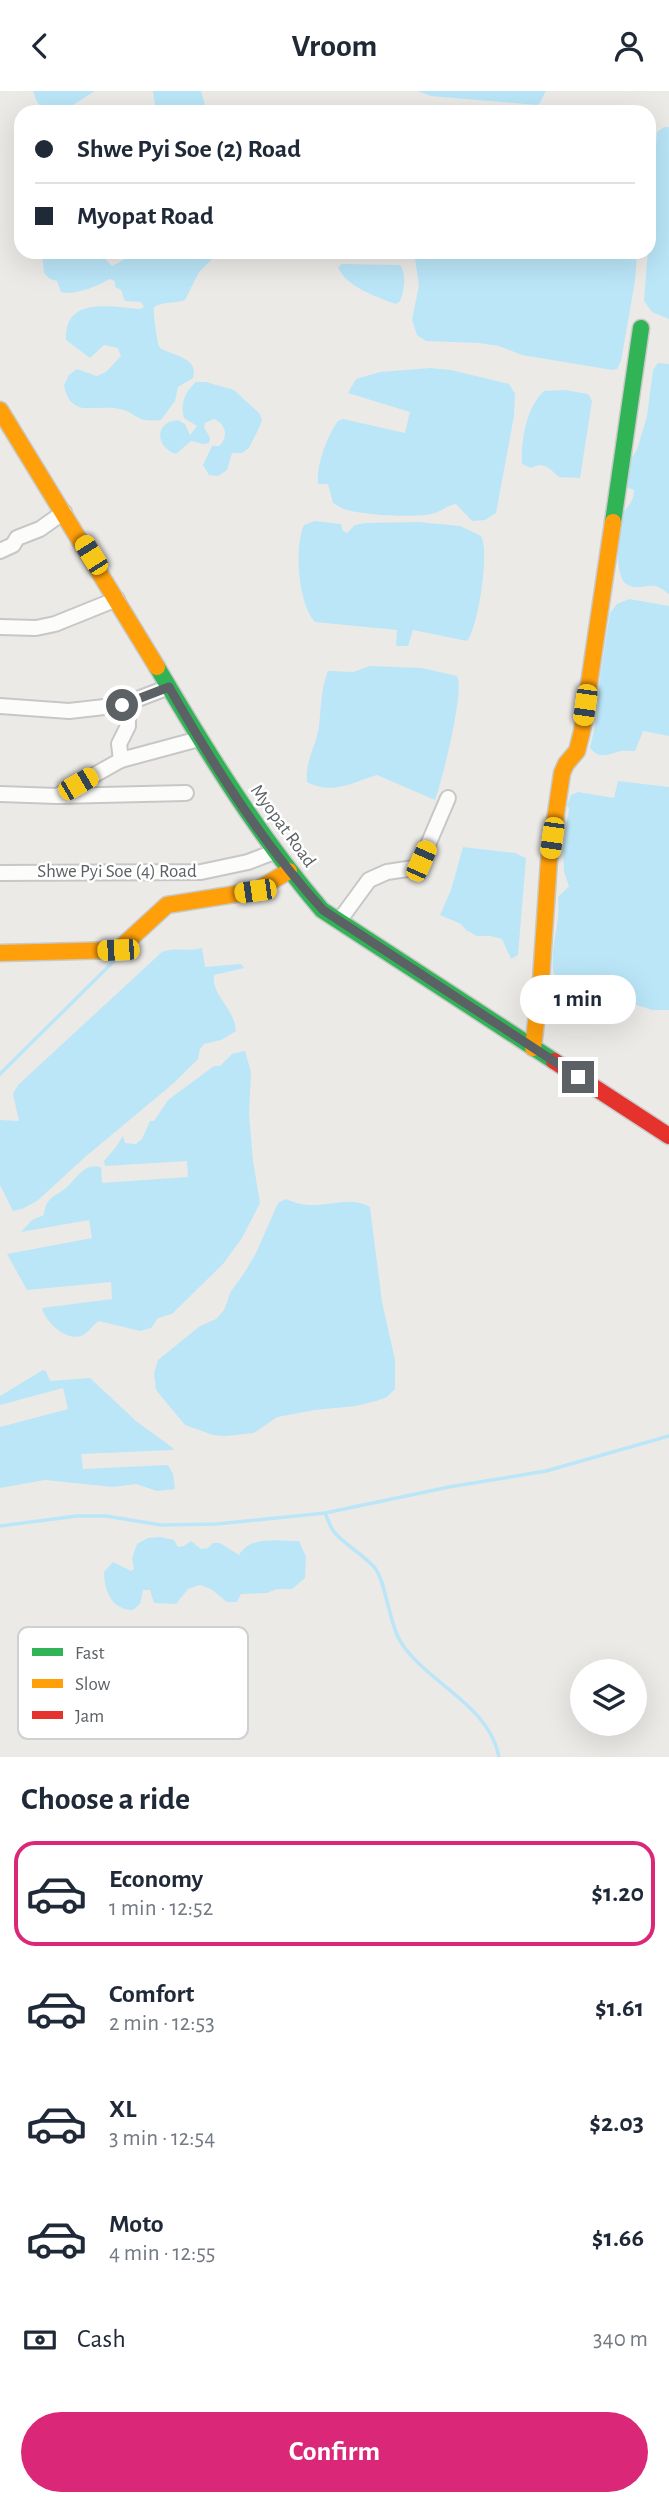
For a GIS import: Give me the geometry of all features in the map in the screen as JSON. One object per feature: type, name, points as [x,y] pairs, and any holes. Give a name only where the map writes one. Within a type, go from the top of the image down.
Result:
[{"type":"street","points":[[533,1048],[541,979],[549,860],[560,785],[566,764],[577,751],[582,731],[641,328]]},
{"type":"street","name":"Myopat Road","points":[[0,409],[199,739],[274,852],[323,910],[669,1136]]},
{"type":"street","points":[[0,551],[13,545],[17,538],[40,529],[64,512]]},
{"type":"street","points":[[0,627],[46,626],[117,599]]},
{"type":"street","points":[[0,706],[69,711],[128,703],[169,687]]},
{"type":"street","points":[[121,760],[119,744],[128,726],[128,703]]},
{"type":"street","points":[[57,796],[121,760],[199,739]]},
{"type":"street","points":[[0,794],[57,796],[186,793]]},
{"type":"street","points":[[339,921],[369,880],[387,872],[414,868],[421,861],[448,798]]},
{"type":"street","name":"Shwe Pyi Soe (4) Road","points":[[0,873],[201,872],[248,862],[274,852]]},
{"type":"street","points":[[0,953],[118,950],[166,905],[255,891],[289,871]]},
{"type":"water","points":[[33,91],[95,91],[73,105],[40,105]]},
{"type":"water","points":[[153,91],[201,91],[205,105],[155,105]]},
{"type":"water","points":[[417,91],[546,91],[537,105],[431,96]]},
{"type":"water","points":[[669,127],[669,319],[652,312],[644,301],[647,259],[656,259],[657,132]]},
{"type":"water","points":[[43,259],[106,259],[112,266],[125,259],[212,259],[199,272],[185,300],[154,307],[160,348],[189,361],[194,371],[193,378],[178,387],[175,401],[161,420],[141,419],[114,408],[82,408],[70,401],[64,385],[69,375],[77,369],[97,376],[106,372],[121,356],[118,348],[104,345],[90,358],[66,340],[67,326],[73,316],[91,307],[144,307],[141,302],[125,301],[121,290],[115,287],[115,281],[109,279],[86,290],[66,293],[61,292],[57,281],[44,273]]},
{"type":"water","points":[[415,259],[637,259],[621,361],[617,369],[612,370],[522,355],[499,346],[426,341],[417,335],[412,320],[419,285]]},
{"type":"water","points":[[342,264],[400,265],[404,288],[400,301],[396,304],[372,295],[347,280],[338,267]]},
{"type":"water","points":[[658,363],[669,364],[669,594],[655,586],[628,585],[620,574],[618,554],[621,518],[634,495],[634,490],[625,487],[628,463],[637,450],[647,416],[653,370]]},
{"type":"water","points":[[430,368],[451,370],[509,384],[515,394],[514,416],[496,513],[485,520],[472,521],[456,504],[431,514],[402,516],[355,512],[333,503],[328,484],[318,484],[318,477],[323,451],[338,421],[343,419],[405,433],[410,412],[348,393],[356,379],[380,372]]},
{"type":"water","points":[[196,382],[234,390],[260,414],[262,420],[249,448],[242,453],[232,453],[227,470],[218,476],[209,475],[203,465],[212,446],[219,446],[224,439],[223,427],[218,421],[214,419],[205,423],[209,443],[191,441],[176,454],[169,451],[161,441],[161,430],[170,422],[178,420],[185,424],[190,435],[197,426],[184,418],[183,407],[186,394]]},
{"type":"water","points":[[565,390],[588,394],[592,401],[580,478],[559,477],[546,466],[531,468],[522,464],[522,445],[533,406],[544,391]]},
{"type":"water","points":[[315,521],[341,524],[343,531],[347,533],[355,525],[365,523],[419,522],[460,526],[481,536],[484,557],[482,590],[475,622],[467,641],[413,630],[408,646],[396,646],[397,630],[315,622],[309,614],[301,589],[299,546],[304,525]]},
{"type":"water","points":[[629,599],[669,606],[669,736],[643,731],[635,751],[600,755],[590,748],[597,717],[610,613],[617,604]]},
{"type":"water","points":[[370,666],[422,668],[457,676],[459,685],[455,717],[435,800],[377,775],[334,788],[307,782],[328,671],[353,672]]},
{"type":"water","points":[[618,781],[669,787],[669,1010],[652,1010],[605,995],[561,990],[553,968],[558,897],[569,886],[564,872],[563,850],[569,809],[567,805],[571,795],[578,792],[614,798]]},
{"type":"water","points":[[463,847],[515,853],[526,858],[518,955],[511,959],[502,939],[477,936],[461,924],[440,915],[451,890]]},
{"type":"water","points":[[202,948],[205,967],[241,964],[244,968],[214,975],[216,989],[231,1015],[236,1031],[221,1040],[204,1044],[198,1059],[175,1082],[37,1201],[13,1211],[0,1185],[0,1120],[19,1121],[13,1094],[18,1085],[162,952]]},
{"type":"water","points":[[245,1051],[251,1072],[249,1114],[260,1203],[242,1238],[223,1264],[172,1314],[158,1318],[151,1328],[140,1331],[99,1321],[81,1336],[63,1333],[52,1324],[42,1308],[112,1299],[111,1282],[27,1290],[7,1254],[92,1238],[89,1220],[21,1232],[32,1220],[44,1215],[50,1200],[91,1167],[101,1167],[102,1183],[188,1177],[187,1161],[105,1166],[104,1161],[123,1136],[125,1143],[136,1144],[142,1139],[150,1121],[154,1121],[168,1100],[214,1066],[220,1066],[232,1054]]},
{"type":"water","points":[[286,1199],[310,1205],[351,1202],[370,1207],[382,1302],[395,1360],[395,1389],[387,1397],[356,1406],[277,1417],[254,1433],[213,1435],[185,1425],[156,1390],[154,1373],[158,1360],[200,1326],[216,1319],[224,1310],[231,1291],[256,1253],[278,1203]]},
{"type":"water","points":[[43,1370],[50,1381],[90,1378],[136,1421],[173,1448],[81,1454],[83,1469],[168,1465],[173,1474],[175,1489],[157,1491],[136,1484],[113,1487],[45,1480],[0,1488],[0,1427],[68,1409],[63,1388],[0,1405],[0,1396]]},
{"type":"water","points":[[148,1538],[174,1540],[178,1547],[191,1541],[201,1549],[208,1548],[213,1543],[220,1543],[239,1555],[250,1544],[258,1542],[299,1541],[306,1557],[305,1578],[292,1589],[241,1594],[237,1602],[227,1602],[211,1589],[200,1585],[188,1589],[176,1604],[154,1603],[150,1590],[143,1590],[140,1604],[133,1610],[120,1607],[108,1592],[104,1572],[113,1562],[131,1571],[134,1569],[132,1558],[137,1544]]},
{"type":"waterway","points":[[0,1074],[117,958]]},
{"type":"waterway","points":[[0,1526],[77,1516],[106,1516],[161,1525],[217,1524],[325,1513],[449,1487],[546,1471],[669,1436]]},
{"type":"waterway","points":[[325,1513],[334,1532],[375,1568],[402,1644],[413,1658],[484,1723],[499,1757]]},
{"type":"traffic: fast","points":[[613,522],[641,328]]},
{"type":"traffic: fast","points":[[157,667],[234,792],[276,852],[322,910],[554,1061]]},
{"type":"traffic: slow","points":[[0,410],[157,667]]},
{"type":"traffic: slow","points":[[533,1048],[541,979],[549,860],[562,773],[577,751],[582,731],[613,522]]},
{"type":"traffic: slow","points":[[0,953],[118,950],[167,905],[255,891],[289,871]]},
{"type":"traffic: jam","points":[[554,1061],[669,1136]]},
{"type":"route","points":[[122,705],[169,687],[199,739],[264,839],[292,876],[323,910],[578,1077]]}]
